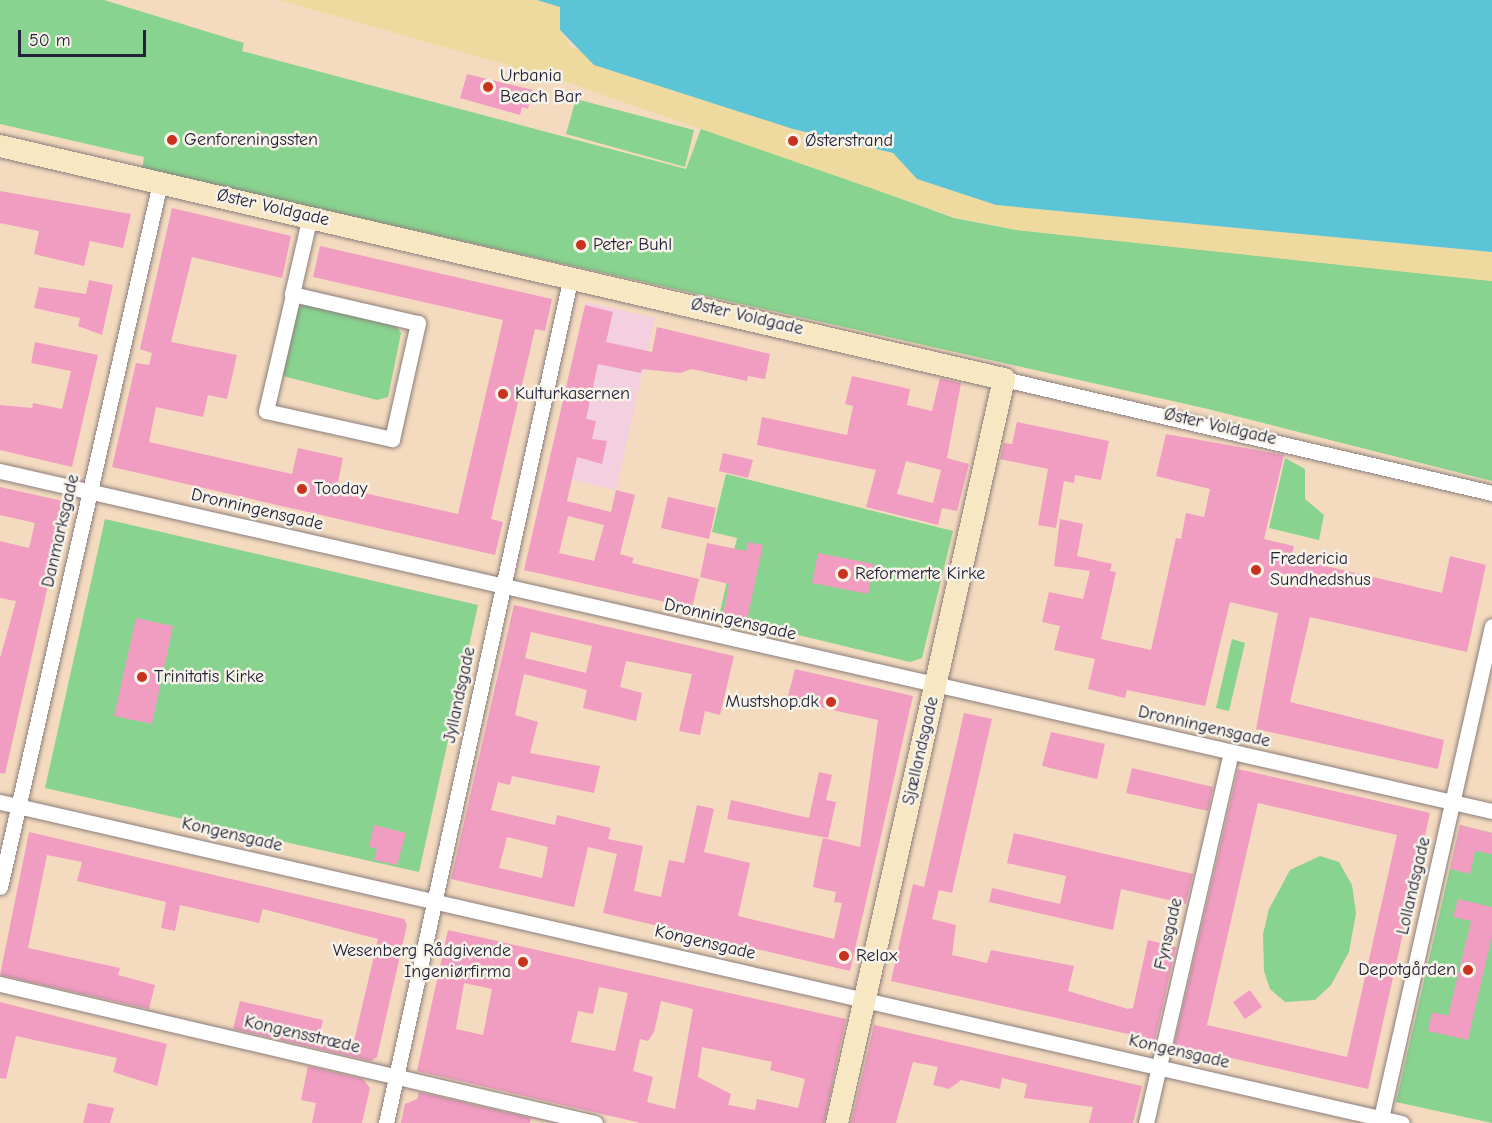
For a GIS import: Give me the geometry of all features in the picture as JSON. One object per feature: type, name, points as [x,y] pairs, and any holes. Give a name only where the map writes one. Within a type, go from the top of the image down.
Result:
[{"type":"street","name":"Øster Voldgade","points":[[0,146],[571,276],[1492,493]]},
{"type":"street","name":"Danmarksgade","points":[[0,887],[160,183]]},
{"type":"street","points":[[292,294],[418,323],[392,439],[266,411],[292,294],[310,216]]},
{"type":"street","name":"Jyllandsgade","points":[[386,1123],[571,276]]},
{"type":"street","name":"Sjællandsgade","points":[[837,1123],[1004,379]]},
{"type":"street","name":"Dronningensgade","points":[[0,471],[1492,811]]},
{"type":"street","points":[[1453,802],[1492,626]]},
{"type":"street","name":"Fynsgade","points":[[1146,1123],[1231,753]]},
{"type":"street","name":"Kongensgade","points":[[0,802],[1402,1123]]},
{"type":"street","name":"Lollandsgade","points":[[1382,1118],[1453,802]]},
{"type":"street","name":"Kongensstræde","points":[[0,984],[595,1123]]},
{"type":"shaded area","points":[[586,302],[655,318],[616,490],[547,474]]},
{"type":"green space","points":[[0,0],[104,0],[244,43],[242,51],[686,169],[702,126],[954,218],[1017,230],[1492,281],[1492,481],[1208,409],[142,169],[144,157],[0,124]]},
{"type":"green space","points":[[576,99],[694,130],[685,167],[566,134]]},
{"type":"green space","points":[[305,304],[396,326],[401,333],[388,397],[377,400],[283,376],[297,308]]},
{"type":"green space","points":[[1285,458],[1305,469],[1305,499],[1324,515],[1319,540],[1269,528]]},
{"type":"green space","points":[[726,474],[953,531],[922,658],[910,662],[719,616],[737,538],[712,532]]},
{"type":"green space","points":[[105,519],[478,605],[419,872],[45,788]]},
{"type":"green space","points":[[1232,639],[1245,643],[1229,711],[1216,708]]},
{"type":"green space","points":[[1460,825],[1492,833],[1492,1123],[1396,1102]]},
{"type":"green space","points":[[1320,856],[1339,862],[1352,885],[1356,913],[1349,952],[1331,985],[1315,1000],[1285,1002],[1270,989],[1264,971],[1263,934],[1269,909],[1290,870]]},
{"type":"sand","name":"Østerstrand","points":[[279,0],[537,0],[560,7],[560,30],[571,47],[793,129],[893,153],[917,179],[996,205],[1492,252],[1492,281],[1017,230],[954,217],[566,82]]},
{"type":"water","points":[[537,0],[1492,0],[1492,252],[996,205],[917,179],[893,153],[793,129],[594,65],[560,30],[560,7]]},
{"type":"building","points":[[467,74],[533,90],[528,109],[522,107],[520,115],[460,98]]},
{"type":"building","points":[[0,191],[131,214],[123,248],[90,241],[84,266],[34,254],[39,231],[0,223]]},
{"type":"building","name":"Kulturkasernen","points":[[172,208],[291,236],[282,278],[192,257],[171,342],[237,355],[227,399],[208,395],[203,417],[156,407],[149,442],[292,474],[298,448],[343,458],[337,487],[458,514],[503,320],[313,277],[320,246],[552,299],[545,331],[535,329],[491,519],[503,522],[495,555],[112,467],[136,363],[149,365],[152,353],[140,349]]},
{"type":"building","points":[[89,280],[113,285],[102,335],[78,326],[80,318],[34,308],[39,287],[86,294]]},
{"type":"building","points":[[585,305],[613,312],[606,342],[652,352],[657,327],[770,354],[765,379],[748,376],[747,381],[692,369],[680,373],[642,369],[641,373],[598,364],[586,419],[596,421],[592,439],[607,441],[602,464],[577,457],[567,501],[611,512],[616,490],[635,495],[620,554],[634,558],[632,563],[699,579],[692,608],[524,570]],"holes":[[[568,516],[604,525],[594,561],[559,553]]]},
{"type":"building","points":[[35,342],[98,355],[72,467],[0,450],[0,405],[32,408],[33,403],[62,409],[71,371],[31,363]]},
{"type":"building","points":[[852,376],[910,389],[907,405],[932,411],[940,378],[961,383],[947,458],[969,464],[957,511],[942,508],[938,525],[866,507],[876,470],[757,445],[762,417],[847,435],[853,406],[845,404]],"holes":[[[906,461],[941,470],[933,503],[897,494]]]},
{"type":"building","points":[[1017,422],[1109,441],[1101,480],[1075,475],[1074,483],[1064,481],[1056,528],[1038,525],[1048,469],[1000,459],[1004,443],[1012,444]]},
{"type":"building","name":"Fredericia Sundhedshus","points":[[1166,434],[1284,455],[1264,539],[1294,546],[1291,558],[1442,593],[1450,556],[1486,565],[1467,652],[1310,617],[1290,702],[1444,740],[1438,769],[1256,729],[1278,613],[1230,602],[1205,706],[1127,690],[1125,698],[1088,689],[1095,659],[1054,650],[1060,626],[1042,622],[1049,592],[1083,599],[1090,571],[1054,566],[1060,519],[1083,524],[1077,556],[1112,564],[1110,571],[1116,572],[1101,639],[1151,650],[1176,538],[1181,539],[1186,513],[1204,517],[1210,489],[1156,476]]},
{"type":"building","points":[[723,453],[753,460],[748,478],[719,471]]},
{"type":"building","points":[[0,487],[67,502],[5,774],[0,773],[0,658],[16,601],[0,598],[0,541],[29,548],[35,523],[0,515]]},
{"type":"building","points":[[668,497],[716,508],[709,539],[661,528]]},
{"type":"building","points":[[748,542],[763,545],[747,620],[723,614],[729,584],[700,577],[707,543],[746,551]]},
{"type":"building","name":"Reformerte Kirke","points":[[818,553],[874,564],[868,594],[812,583]]},
{"type":"building","points":[[514,605],[734,656],[720,715],[705,711],[700,735],[679,731],[692,674],[626,661],[620,687],[642,693],[636,721],[583,708],[587,690],[524,674],[515,715],[538,722],[530,753],[600,766],[594,793],[512,776],[510,785],[498,782],[491,810],[555,825],[557,815],[611,828],[608,839],[643,846],[634,891],[661,897],[669,860],[684,863],[697,805],[714,809],[704,852],[750,863],[738,916],[834,939],[842,903],[834,902],[836,892],[813,887],[819,855],[823,838],[860,847],[878,720],[787,700],[795,669],[913,696],[850,971],[603,913],[617,854],[588,847],[574,907],[451,879]],"holes":[[[531,632],[592,646],[586,673],[525,658]],[[507,837],[548,847],[542,878],[499,868]]]},
{"type":"building","name":"Trinitatis Kirke","points":[[136,618],[173,626],[152,724],[114,716]]},
{"type":"building","points":[[964,713],[992,719],[952,893],[939,890],[932,919],[956,925],[952,955],[987,963],[991,950],[1074,966],[1068,991],[1128,1009],[1133,1008],[1148,940],[1176,947],[1155,1040],[891,981],[913,884],[924,887]]},
{"type":"building","points":[[1051,732],[1105,744],[1097,779],[1042,766]]},
{"type":"building","points":[[1132,768],[1213,787],[1208,811],[1126,793]]},
{"type":"building","points":[[1238,769],[1430,813],[1368,1089],[1174,1045]],"holes":[[[1258,803],[1397,835],[1347,1057],[1207,1025]]]},
{"type":"building","points":[[819,772],[832,775],[826,800],[836,802],[828,838],[727,819],[731,800],[809,818]]},
{"type":"building","points":[[374,825],[406,833],[397,865],[374,860],[377,848],[369,847]]},
{"type":"building","points":[[1460,825],[1492,833],[1492,854],[1475,851],[1470,874],[1450,869]]},
{"type":"building","points":[[29,832],[404,919],[407,925],[377,1057],[371,1061],[233,1029],[240,1001],[323,1020],[320,1034],[354,1041],[378,939],[263,909],[259,923],[180,905],[175,931],[161,928],[166,902],[77,881],[82,862],[47,855],[28,948],[120,968],[118,975],[155,985],[149,1009],[0,975]]},
{"type":"building","points":[[1014,833],[1193,874],[1186,904],[1121,889],[1113,930],[989,902],[992,888],[1060,904],[1066,876],[1007,863]]},
{"type":"building","name":"Depotgården","points":[[1458,899],[1492,907],[1492,935],[1468,1040],[1428,1031],[1432,1012],[1448,1016],[1471,921],[1453,917]]},
{"type":"building","points":[[448,930],[846,1019],[824,1123],[641,1123],[417,1071]],"holes":[[[464,983],[492,989],[483,1035],[456,1029]],[[599,987],[628,993],[615,1051],[571,1042],[578,1011],[593,1014]],[[661,1001],[693,1009],[675,1109],[647,1102],[653,1077],[633,1071],[640,1039],[648,1041],[654,1032]],[[702,1047],[772,1062],[770,1070],[805,1079],[798,1108],[757,1099],[755,1110],[728,1105],[731,1094],[698,1077]]]},
{"type":"building","points":[[1250,990],[1262,1007],[1245,1019],[1233,1002]]},
{"type":"building","points":[[0,1002],[167,1044],[157,1086],[113,1072],[117,1058],[16,1036],[6,1079],[0,1078]]},
{"type":"building","points":[[874,1025],[1142,1086],[1133,1123],[1089,1123],[1093,1107],[1024,1098],[1027,1084],[1002,1078],[1000,1089],[961,1080],[949,1089],[933,1085],[938,1067],[913,1062],[896,1123],[851,1123]]},
{"type":"building","points":[[308,1066],[363,1079],[370,1088],[362,1123],[312,1123],[316,1103],[301,1100]]},
{"type":"building","points":[[419,1092],[531,1118],[530,1123],[401,1123],[405,1104],[417,1099]]},
{"type":"building","points":[[88,1103],[114,1108],[110,1123],[83,1123]]},
{"type":"place","name":"Urbania Beach Bar","points":[[488,87]]},
{"type":"place","name":"Genforeningssten","points":[[172,140]]},
{"type":"place","name":"Østerstrand","points":[[793,141]]},
{"type":"place","name":"Peter Buhl","points":[[581,245]]},
{"type":"place","name":"Kulturkasernen","points":[[503,394]]},
{"type":"place","name":"Tooday","points":[[302,489]]},
{"type":"place","name":"Fredericia Sundhedshus","points":[[1256,570]]},
{"type":"place","name":"Reformerte Kirke","points":[[843,574]]},
{"type":"place","name":"Trinitatis Kirke","points":[[142,677]]},
{"type":"place","name":"Mustshop.dk","points":[[831,702]]},
{"type":"place","name":"Relax","points":[[844,956]]},
{"type":"place","name":"Wesenberg Rådgivende Ingeniørfirma","points":[[523,962]]},
{"type":"place","name":"Depotgården","points":[[1468,970]]}]
